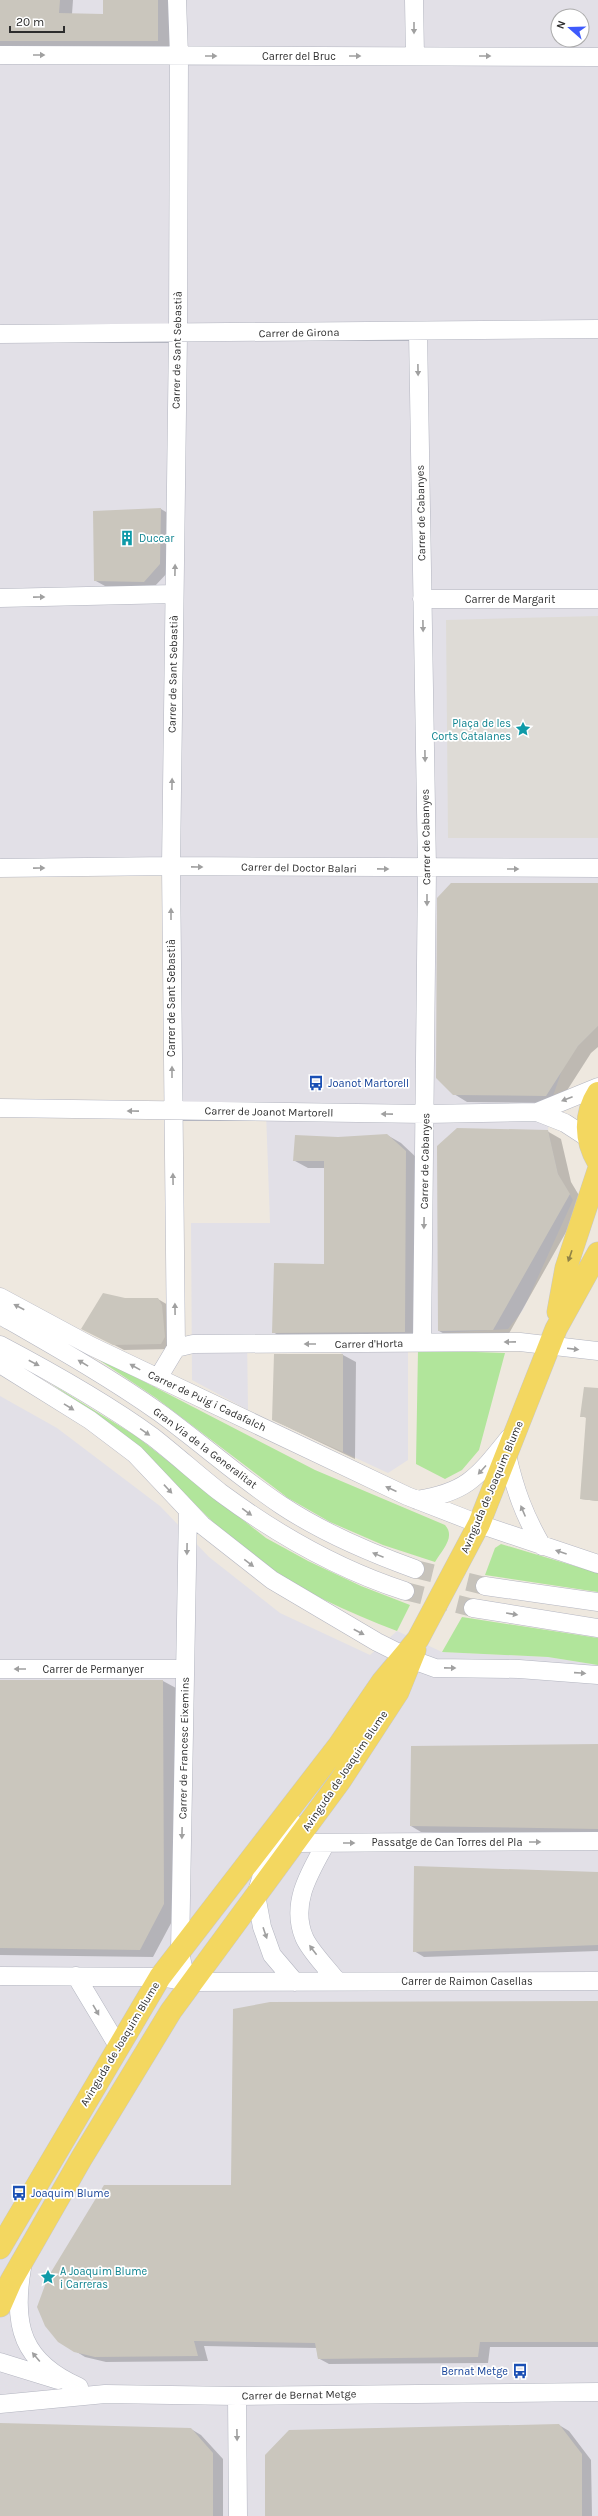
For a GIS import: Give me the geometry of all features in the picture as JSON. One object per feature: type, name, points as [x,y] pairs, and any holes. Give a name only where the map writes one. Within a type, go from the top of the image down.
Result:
[{"type":"main road","points":[[598,1093],[588,1118],[588,1138],[598,1162]]},
{"type":"main road","points":[[552,1337],[566,1268],[598,1171]]},
{"type":"main road","points":[[552,1337],[598,1253]]},
{"type":"main road","name":"Avinguda de Joaquim Blume","points":[[0,2306],[23,2260],[125,2083],[191,1982],[296,1843],[393,1700],[408,1658],[479,1524],[552,1337]]},
{"type":"main road","name":"Avinguda de Joaquim Blume","points":[[0,2248],[160,1977],[316,1774],[408,1658]]},
{"type":"street","name":"Carrer de Sant Sebastià","points":[[177,0],[180,55],[178,334],[170,866],[172,1111],[184,1346]]},
{"type":"street","points":[[414,0],[415,56]]},
{"type":"street","name":"Carrer del Bruc","points":[[0,55],[598,57]]},
{"type":"street","name":"Carrer de Girona","points":[[0,334],[178,334],[598,329]]},
{"type":"street","name":"Carrer de Cabanyes","points":[[418,331],[427,869],[426,1114],[422,1342]]},
{"type":"street","points":[[0,598],[174,594]]},
{"type":"street","name":"Carrer de Margarit","points":[[422,599],[598,599]]},
{"type":"street","name":"Carrer del Doctor Balari","points":[[0,868],[170,866],[427,869],[598,868]]},
{"type":"street","name":"Carrer de Joanot Martorell","points":[[0,1108],[426,1114],[537,1112],[598,1087]]},
{"type":"street","name":"Carrer de Joanot Martorell","points":[[537,1112],[564,1123],[588,1138]]},
{"type":"street","name":"Carrer de Puig i Cadafalch","points":[[0,1297],[158,1378],[243,1417],[363,1477],[479,1524],[598,1564]]},
{"type":"street","name":"Gran Via de la Generalitat","points":[[0,1315],[116,1382],[205,1447],[259,1490],[305,1520],[357,1547],[415,1569]]},
{"type":"street","name":"Carrer d'Horta","points":[[184,1346],[520,1342],[552,1337],[598,1351]]},
{"type":"street","name":"Gran Via de la Generalitat","points":[[0,1345],[60,1376],[109,1407],[153,1437],[220,1492],[281,1534],[327,1560],[405,1591]]},
{"type":"street","points":[[158,1378],[184,1346]]},
{"type":"street","points":[[0,1364],[90,1420],[135,1454],[202,1526],[272,1580],[344,1624],[408,1658],[434,1668],[518,1669],[598,1675]]},
{"type":"street","points":[[417,1500],[456,1491],[475,1478],[516,1430]]},
{"type":"street","points":[[507,1455],[516,1495],[528,1522],[542,1546]]},
{"type":"street","name":"Carrer de Francesc Eixemins","points":[[188,1510],[180,1952],[183,1967],[191,1982]]},
{"type":"street","points":[[485,1586],[598,1602]]},
{"type":"street","points":[[473,1608],[598,1628]]},
{"type":"street","name":"Carrer de Permanyer","points":[[0,1669],[185,1669]]},
{"type":"street","name":"Avinguda de Joaquim Blume","points":[[256,1895],[265,1865],[299,1811],[316,1774]]},
{"type":"street","name":"Passatge de Can Torres del Pla","points":[[296,1843],[598,1841]]},
{"type":"street","points":[[326,1843],[308,1876],[298,1906],[304,1938],[337,1981]]},
{"type":"street","points":[[256,1895],[262,1927],[272,1955],[295,1982]]},
{"type":"street","name":"Carrer de Raimon Casellas","points":[[0,1976],[160,1977],[191,1982],[598,1981]]},
{"type":"street","points":[[76,1976],[118,2046]]},
{"type":"street","points":[[23,2260],[17,2302],[20,2329],[29,2348],[39,2361],[63,2380],[79,2387]]},
{"type":"street","points":[[0,2362],[105,2394]]},
{"type":"street","name":"Carrer de Bernat Metge","points":[[0,2404],[105,2394],[237,2396],[598,2392]]},
{"type":"street","points":[[237,2396],[238,2516]]},
{"type":"shaded area","points":[[0,0],[598,0],[598,1026],[578,1046],[563,1067],[551,1102],[548,1130],[558,1174],[573,1200],[523,1310],[508,1329],[408,1335],[408,1460],[388,1473],[343,1452],[341,1336],[247,1334],[248,1410],[192,1380],[191,1223],[270,1223],[266,1112],[172,1111],[170,866],[0,868]]},
{"type":"shaded area","name":"Plaça de les Corts Catalanes","points":[[598,616],[598,838],[448,838],[446,620]]},
{"type":"shaded area","points":[[0,1396],[57,1428],[160,1506],[209,1557],[280,1613],[370,1655],[397,1631],[442,1652],[548,1657],[598,1665],[598,2516],[0,2516]]},
{"type":"green space","points":[[418,1350],[505,1353],[479,1450],[462,1470],[445,1479],[416,1464]]},
{"type":"green space","points":[[87,1352],[315,1470],[445,1525],[449,1534],[447,1544],[435,1562],[383,1545],[330,1522],[288,1498],[156,1398]]},
{"type":"green space","points":[[50,1383],[136,1436],[266,1538],[308,1561],[361,1586],[410,1605],[397,1631],[360,1616],[306,1590],[255,1558],[237,1544],[122,1434]]},
{"type":"green space","points":[[501,1544],[598,1573],[598,1592],[485,1575],[495,1548]]},
{"type":"green space","points":[[462,1617],[598,1638],[598,1665],[548,1657],[442,1652]]},
{"type":"building","points":[[0,0],[60,0],[59,13],[103,14],[103,0],[158,0],[158,41],[0,41]]},
{"type":"building","name":"Duccar","points":[[161,508],[160,564],[144,582],[94,581],[93,511]]},
{"type":"building","points":[[451,883],[598,883],[598,1026],[578,1046],[546,1096],[453,1095],[436,1078],[437,898]]},
{"type":"building","points":[[457,1128],[548,1130],[558,1174],[570,1194],[493,1330],[438,1331],[437,1146]]},
{"type":"building","points":[[387,1134],[406,1151],[405,1332],[272,1333],[274,1263],[324,1264],[324,1161],[293,1161],[295,1135],[338,1137]]},
{"type":"building","points":[[103,1293],[125,1298],[158,1298],[162,1305],[165,1337],[161,1344],[113,1345],[81,1329]]},
{"type":"building","points":[[274,1354],[343,1354],[343,1452],[272,1420]]},
{"type":"building","points":[[584,1387],[598,1388],[598,1501],[580,1499],[586,1417],[580,1417]]},
{"type":"building","points":[[0,1680],[163,1680],[164,1904],[140,1950],[0,1948]]},
{"type":"building","points":[[598,1744],[598,1829],[410,1826],[411,1746]]},
{"type":"building","points":[[414,1866],[598,1872],[598,1945],[413,1952]]},
{"type":"building","points":[[598,2001],[598,2342],[480,2342],[478,2357],[318,2359],[315,2343],[194,2341],[198,2356],[95,2357],[74,2352],[58,2342],[45,2326],[37,2307],[48,2277],[104,2185],[231,2185],[233,2009],[270,2002]]},
{"type":"building","points":[[0,2423],[191,2428],[213,2453],[213,2516],[0,2516]]},
{"type":"building","points":[[559,2424],[582,2454],[582,2516],[265,2516],[265,2455],[289,2430]]},
{"type":"tunnel","points":[[415,1569],[485,1586]]},
{"type":"tunnel","points":[[405,1591],[473,1608]]},
{"type":"place","name":"Duccar","points":[[127,538]]},
{"type":"place","name":"Plaça de les Corts Catalanes","points":[[523,729]]},
{"type":"place","name":"Joanot Martorell","points":[[316,1083]]},
{"type":"place","name":"Joaquim Blume","points":[[19,2193]]},
{"type":"place","name":"A Joaquim Blume i Carreras","points":[[48,2277]]},
{"type":"place","name":"Bernat Metge","points":[[520,2371]]}]
